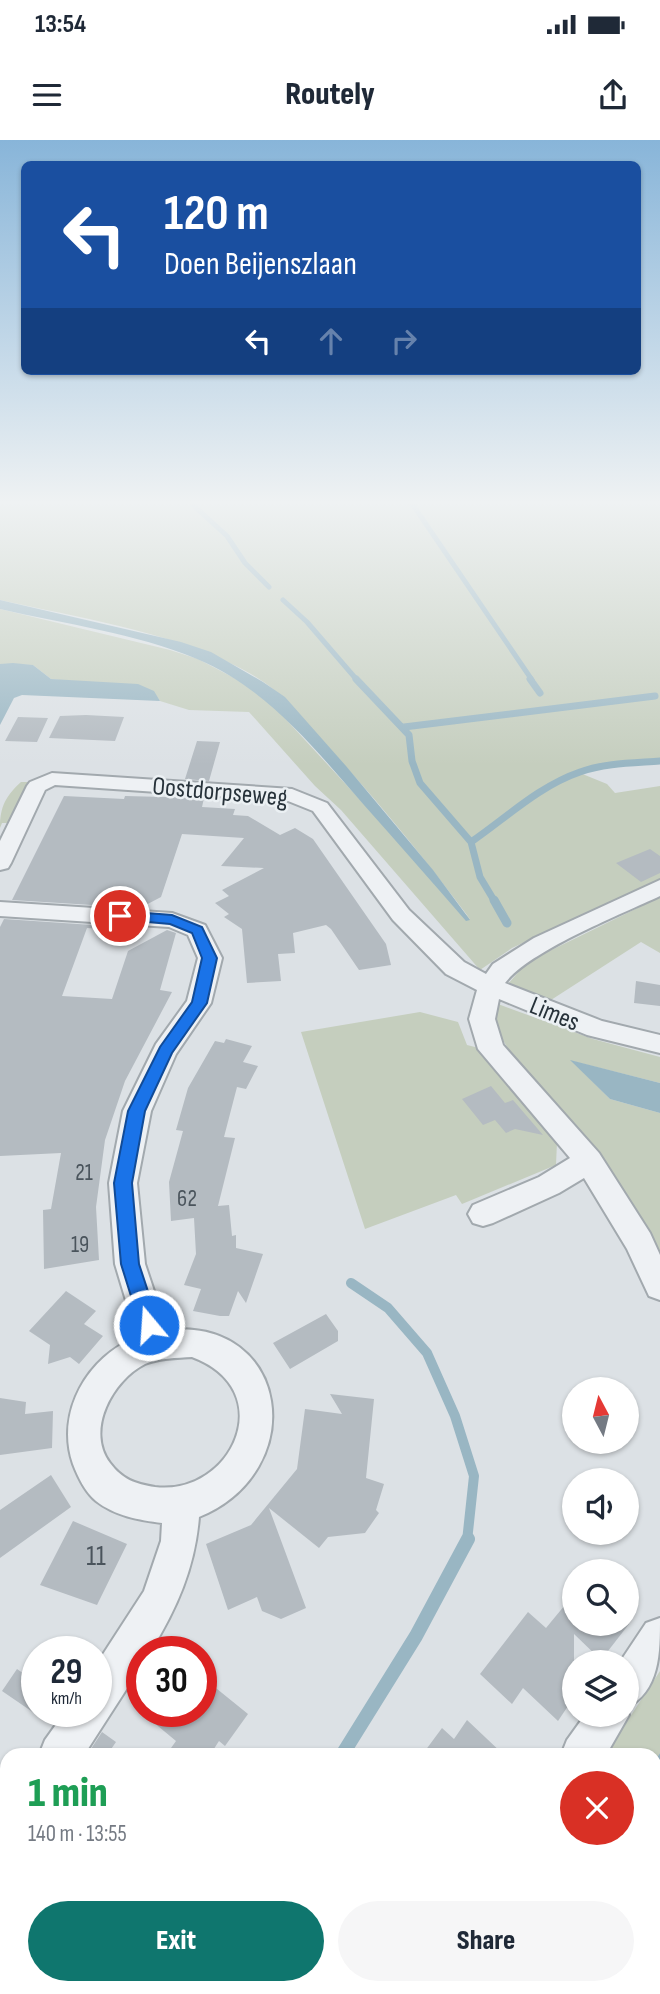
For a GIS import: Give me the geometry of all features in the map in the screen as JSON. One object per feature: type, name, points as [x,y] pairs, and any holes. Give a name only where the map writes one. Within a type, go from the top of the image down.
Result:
[{"type":"street","name":"Oostdorpseweg","points":[[0,863],[37,786],[52,779],[292,795],[320,807],[401,915],[455,968]]},
{"type":"street","points":[[660,887],[542,943],[502,970],[490,986],[482,1019],[491,1049],[589,1161],[639,1242],[660,1287]]},
{"type":"street","points":[[0,909],[172,919],[197,930],[210,958],[199,1003],[165,1051],[136,1111],[123,1183],[130,1264],[156,1345]]},
{"type":"street","name":"Limes","points":[[455,968],[490,986],[596,1028],[660,1044]]},
{"type":"street","points":[[483,1214],[549,1185],[589,1161]]},
{"type":"street","points":[[192,1343],[220,1353],[238,1367],[251,1386],[258,1408],[256,1433],[247,1457],[231,1479],[208,1494],[182,1505],[145,1505],[123,1497],[104,1484],[91,1466],[85,1444],[84,1422],[90,1401],[107,1374],[132,1354],[156,1345],[192,1343]]},
{"type":"street","points":[[112,1676],[160,1601],[179,1541],[182,1505]]},
{"type":"street","points":[[639,1668],[660,1637]]},
{"type":"street","points":[[66,1748],[79,1727]]},
{"type":"street","points":[[587,1748],[601,1727]]},
{"type":"green space","points":[[0,592],[660,592],[660,761],[599,767],[580,773],[607,784],[615,793],[660,786],[660,879],[512,948],[480,970],[341,810],[315,786],[249,712],[189,710],[160,701],[153,691],[51,679],[33,665],[0,664],[0,609],[170,650],[198,659],[240,681],[269,701],[470,919],[365,788],[296,711],[265,683],[236,666],[179,643],[120,626],[0,600]]},
{"type":"green space","points":[[21,782],[30,782],[11,823],[2,823],[0,828],[5,802]]},
{"type":"green space","points":[[660,897],[660,953],[641,942],[551,1000],[508,984],[527,962]]},
{"type":"green space","points":[[498,1004],[593,1039],[660,1057],[660,1083],[572,1061],[610,1099],[660,1113],[660,1256],[599,1160],[549,1096],[515,1061],[499,1033],[494,1016]]},
{"type":"green space","points":[[420,1012],[458,1022],[467,1045],[483,1049],[557,1142],[556,1165],[462,1204],[456,1195],[365,1229],[301,1032]]},
{"type":"green space","points":[[660,1671],[660,1748],[610,1748],[623,1727],[639,1727],[639,1703]]},
{"type":"water","points":[[0,600],[181,642],[211,652],[263,682],[285,697],[346,766],[433,870],[470,920],[466,921],[308,742],[268,703],[246,686],[222,671],[173,650],[125,636],[0,609]]},
{"type":"water","points":[[0,664],[33,665],[51,679],[138,684],[154,691],[160,701],[22,695],[14,698],[0,725]]},
{"type":"water","points":[[570,1060],[660,1083],[660,1113],[610,1099]]},
{"type":"building","points":[[60,716],[124,717],[115,741],[49,738]]},
{"type":"building","points":[[18,717],[48,718],[37,742],[5,741]]},
{"type":"building","points":[[197,741],[220,742],[209,781],[185,779]]},
{"type":"building","points":[[64,796],[124,799],[125,796],[204,798],[202,807],[235,809],[233,815],[248,816],[280,835],[295,828],[313,839],[386,944],[391,965],[359,970],[326,925],[293,933],[295,953],[278,954],[281,981],[247,983],[242,929],[224,917],[229,914],[215,903],[229,896],[222,890],[264,868],[221,866],[244,838],[182,834],[161,897],[140,908],[12,900]]},
{"type":"building","points":[[650,849],[660,856],[660,873],[641,882],[616,863]]},
{"type":"building","points":[[4,919],[107,926],[100,929],[87,928],[62,996],[112,999],[128,951],[167,930],[176,933],[160,990],[172,992],[125,1081],[105,1140],[96,1207],[99,1260],[44,1269],[43,1210],[51,1209],[61,1153],[0,1156],[0,927]]},
{"type":"building","points":[[636,981],[660,985],[660,1006],[634,1003]]},
{"type":"building","points":[[226,1039],[252,1046],[243,1062],[258,1066],[246,1089],[237,1087],[224,1137],[235,1138],[218,1206],[229,1205],[236,1248],[263,1254],[246,1303],[238,1291],[229,1316],[220,1316],[193,1311],[201,1289],[184,1285],[196,1254],[194,1218],[171,1221],[169,1182],[183,1131],[176,1130],[188,1088],[215,1041],[224,1043]]},
{"type":"building","points":[[491,1086],[505,1103],[513,1100],[543,1135],[515,1129],[506,1133],[495,1120],[483,1125],[462,1099]]},
{"type":"building","points":[[66,1291],[96,1311],[84,1324],[103,1336],[79,1364],[70,1357],[48,1364],[50,1345],[29,1331]]},
{"type":"building","points":[[326,1314],[338,1331],[338,1341],[290,1369],[273,1343]]},
{"type":"building","points":[[330,1394],[374,1399],[366,1478],[384,1484],[376,1510],[379,1513],[365,1533],[328,1537],[319,1548],[269,1508],[306,1608],[281,1619],[262,1611],[257,1597],[228,1610],[206,1544],[251,1525],[297,1469],[305,1409],[342,1414]]},
{"type":"building","points":[[0,1398],[26,1402],[25,1414],[53,1411],[52,1448],[0,1455]]},
{"type":"building","points":[[51,1475],[71,1507],[0,1558],[0,1510]]},
{"type":"building","points":[[73,1521],[127,1544],[97,1605],[40,1585]]},
{"type":"building","points":[[562,1609],[562,1636],[574,1636],[574,1650],[562,1650],[562,1715],[558,1721],[523,1688],[512,1704],[480,1674],[528,1612],[546,1628]]},
{"type":"building","points":[[576,1636],[620,1636],[609,1650],[591,1650]]},
{"type":"building","points":[[17,1669],[21,1672],[21,1704],[2,1691]]},
{"type":"building","points":[[217,1689],[248,1714],[225,1746],[219,1741],[214,1748],[171,1748],[176,1741],[159,1727],[217,1727]]},
{"type":"building","points":[[467,1720],[497,1748],[427,1748],[442,1728],[454,1739]]},
{"type":"building","points":[[102,1732],[116,1742],[112,1748],[92,1748]]},
{"type":"waterway","points":[[472,592],[532,680]]},
{"type":"waterway","points":[[283,600],[307,622],[357,680]]},
{"type":"waterway","points":[[356,679],[409,735],[412,761],[420,783],[471,842]]},
{"type":"waterway","points":[[530,679],[540,693]]},
{"type":"waterway","points":[[404,727],[655,696]]},
{"type":"waterway","points":[[471,842],[537,794],[565,778],[599,767],[660,761]]},
{"type":"waterway","points":[[471,842],[480,877],[495,902]]},
{"type":"waterway","points":[[494,900],[507,923]]},
{"type":"waterway","points":[[351,1283],[388,1308],[427,1353],[455,1416],[474,1476],[467,1541]]},
{"type":"waterway","points":[[346,1748],[416,1636],[467,1541]]},
{"type":"route","points":[[120,916],[172,919],[197,930],[210,958],[199,1003],[165,1051],[136,1111],[123,1183],[130,1264],[149,1325]]}]
